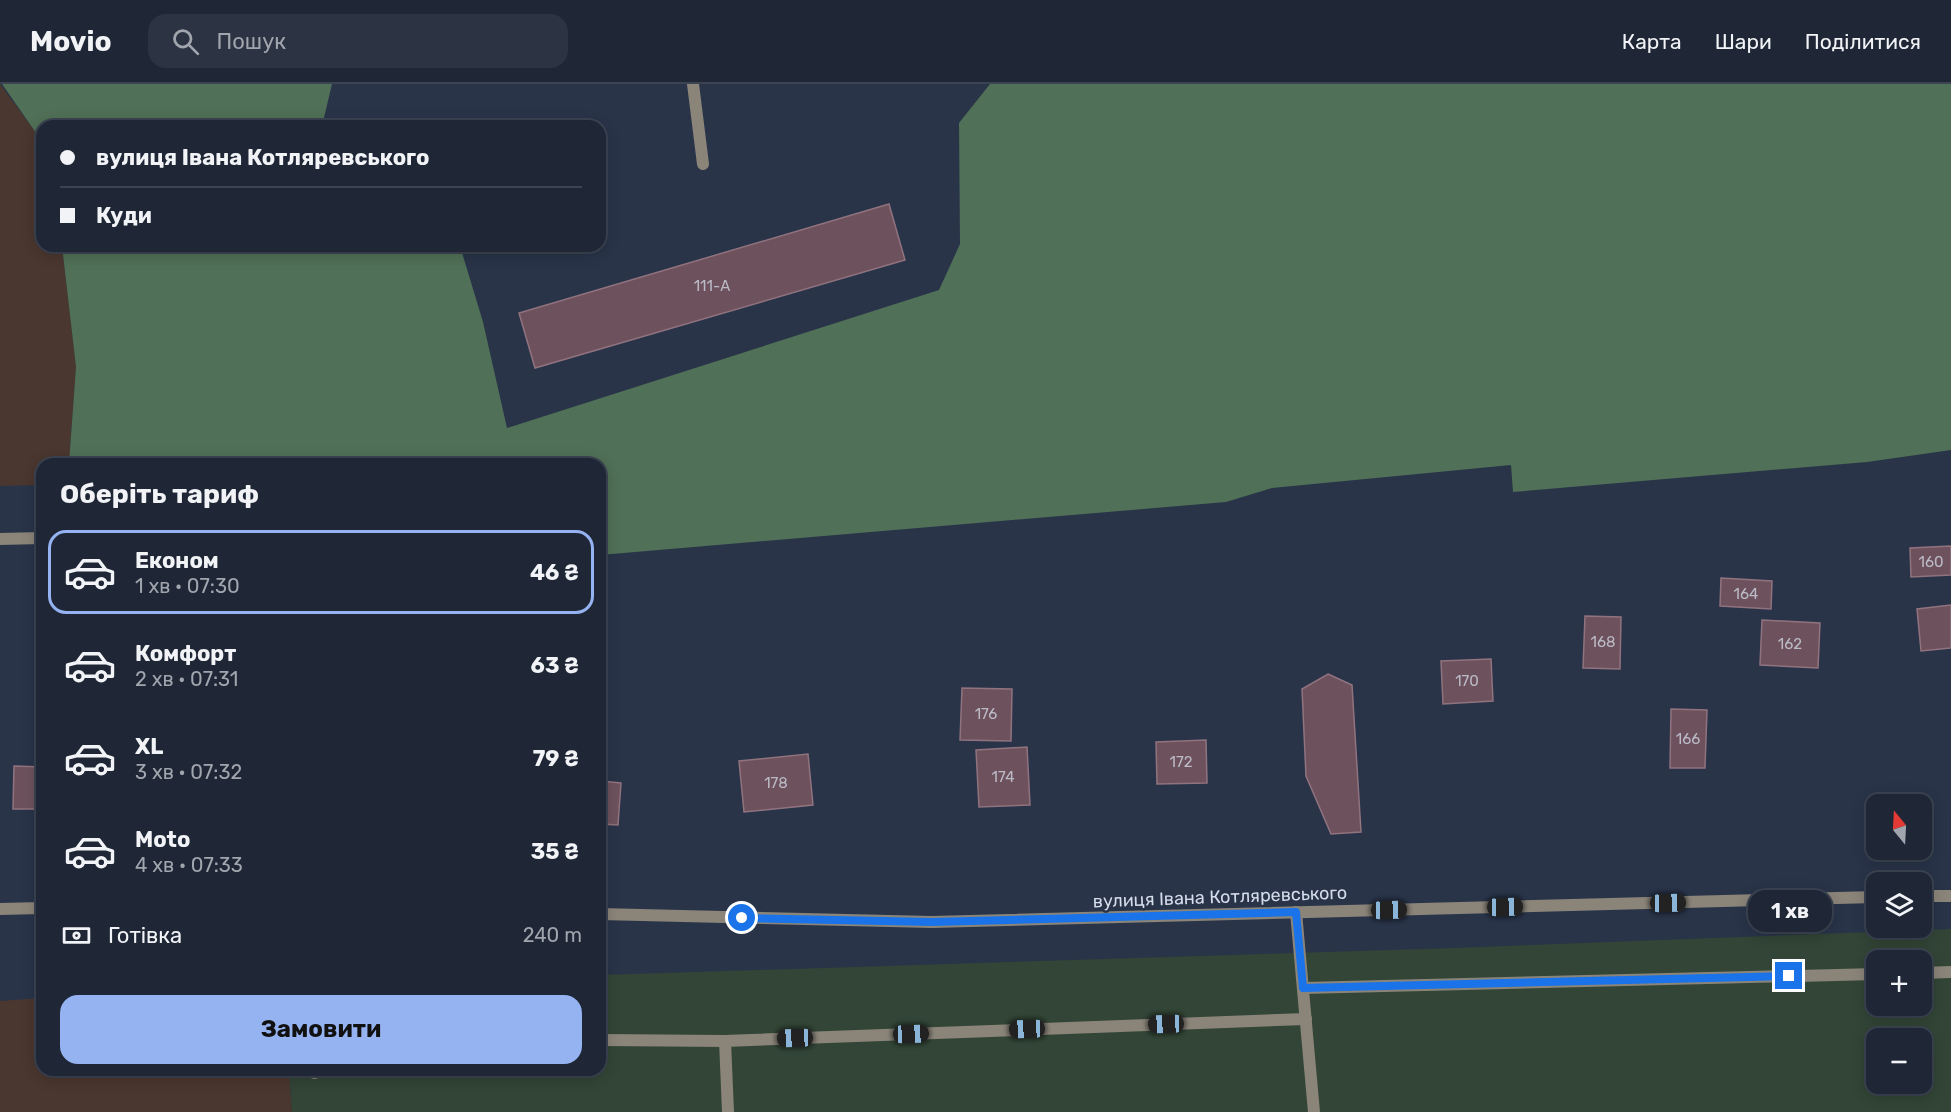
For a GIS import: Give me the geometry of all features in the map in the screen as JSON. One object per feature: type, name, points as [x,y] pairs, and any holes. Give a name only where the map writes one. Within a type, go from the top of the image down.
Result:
[{"type":"street","points":[[693,84],[703,164]]},
{"type":"street","points":[[0,539],[36,538]]},
{"type":"street","points":[[1932,896],[1951,896]]},
{"type":"street","name":"вулиця Івана Котляревського","points":[[606,914],[932,922],[1866,897]]},
{"type":"street","points":[[0,909],[36,908]]},
{"type":"street","points":[[1296,912],[1314,1112]]},
{"type":"street","points":[[1932,973],[1951,972]]},
{"type":"street","points":[[1303,988],[1866,974]]},
{"type":"street","points":[[606,1040],[725,1041],[1306,1019]]},
{"type":"street","points":[[725,1041],[728,1112]]},
{"type":"shaded area","points":[[0,84],[36,134],[36,252],[63,252],[76,367],[69,458],[36,458],[36,485],[0,486]]},
{"type":"shaded area","points":[[36,998],[36,1076],[289,1076],[292,1112],[0,1112],[0,1001]]},
{"type":"green space","points":[[2,84],[332,84],[323,120],[36,120],[36,134]]},
{"type":"green space","points":[[990,84],[1951,84],[1951,450],[1867,462],[1513,492],[1511,465],[1272,488],[1226,502],[606,554],[606,458],[69,458],[76,367],[63,252],[462,252],[483,322],[507,428],[939,290],[960,244],[959,123]]},
{"type":"green space","points":[[1951,929],[1951,1112],[292,1112],[289,1076],[606,1076],[606,975],[1454,948],[1866,932],[1866,938],[1932,938],[1932,930]]},
{"type":"building","points":[[889,204],[905,260],[535,368],[519,313]]},
{"type":"building","points":[[1951,546],[1951,575],[1911,577],[1910,548]]},
{"type":"building","points":[[1721,578],[1772,581],[1771,609],[1720,606]]},
{"type":"building","points":[[1951,605],[1951,648],[1921,651],[1917,609]]},
{"type":"building","points":[[1585,616],[1621,617],[1620,669],[1583,668]]},
{"type":"building","points":[[1762,620],[1820,623],[1818,668],[1760,665]]},
{"type":"building","points":[[1491,659],[1493,701],[1443,704],[1441,661]]},
{"type":"building","points":[[1328,674],[1352,685],[1361,832],[1331,834],[1306,776],[1302,689]]},
{"type":"building","points":[[962,688],[1012,689],[1011,741],[960,740]]},
{"type":"building","points":[[1671,709],[1707,710],[1705,768],[1670,768]]},
{"type":"building","points":[[1206,740],[1207,783],[1157,784],[1156,742]]},
{"type":"building","points":[[1027,747],[1030,805],[979,807],[976,750]]},
{"type":"building","points":[[808,754],[813,805],[744,812],[739,761]]},
{"type":"building","points":[[14,766],[36,767],[36,809],[13,809]]},
{"type":"building","points":[[606,782],[621,783],[618,825],[606,824]]},
{"type":"route","points":[[742,918],[932,922],[1296,912],[1303,988],[1789,976]]}]
